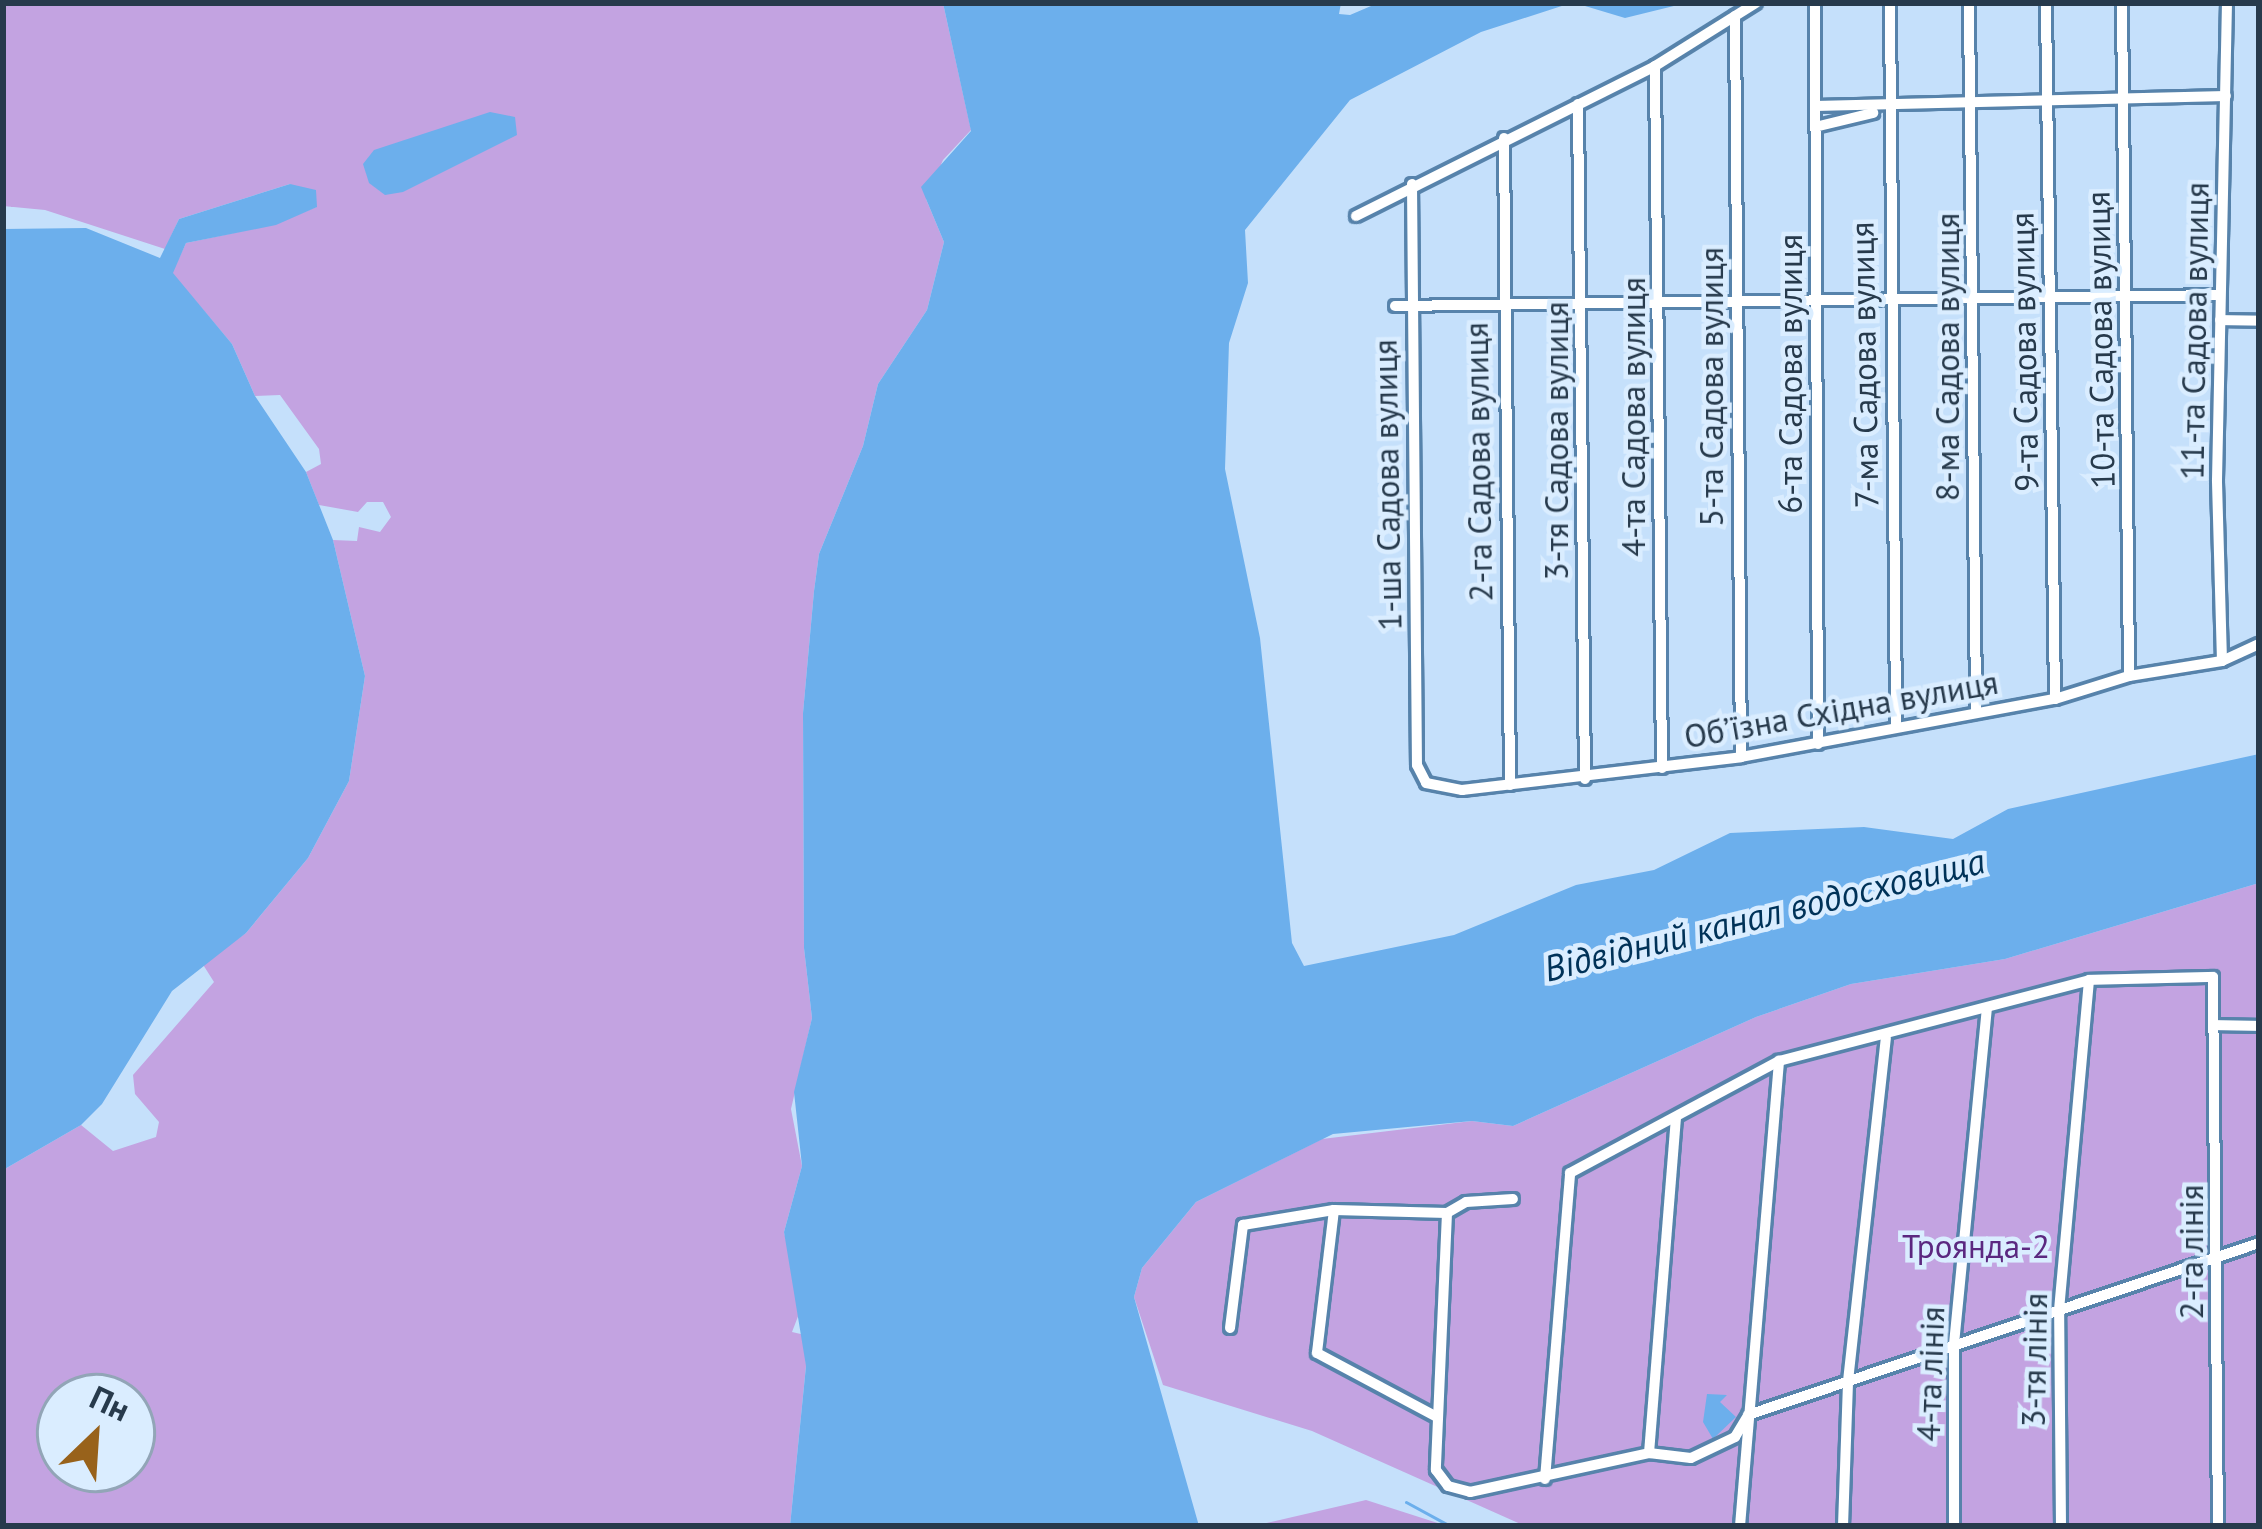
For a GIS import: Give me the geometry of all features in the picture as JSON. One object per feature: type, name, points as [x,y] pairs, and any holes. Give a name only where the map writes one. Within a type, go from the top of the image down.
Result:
[{"type":"street","points":[[1356,217],[1412,184],[1655,65],[1756,3]]},
{"type":"street","name":"6-та Садова вулиця","points":[[1815,3],[1818,744]]},
{"type":"street","name":"7-ма Садова вулиця","points":[[1890,3],[1896,726]]},
{"type":"street","name":"8-ма Садова вулиця","points":[[1969,3],[1976,710]]},
{"type":"street","name":"9-та Садова вулиця","points":[[2046,3],[2054,700]]},
{"type":"street","name":"10-та Садова вулиця","points":[[2122,3],[2129,676]]},
{"type":"street","name":"11-та Садова вулиця","points":[[2222,661],[2220,295],[2227,3]]},
{"type":"street","name":"5-та Садова вулиця","points":[[1735,16],[1741,758]]},
{"type":"street","name":"4-та Садова вулиця","points":[[1655,65],[1662,768]]},
{"type":"street","points":[[1815,106],[1972,107],[2226,96]]},
{"type":"street","name":"3-тя Садова вулиця","points":[[1578,104],[1585,779]]},
{"type":"street","points":[[1815,127],[1888,109]]},
{"type":"street","name":"2-га Садова вулиця","points":[[1504,138],[1510,785]]},
{"type":"street","name":"1-ша Садова вулиця","points":[[1412,184],[1417,765],[1426,783]]},
{"type":"street","points":[[1395,306],[1413,301],[2220,295]]},
{"type":"street","points":[[2220,320],[2259,321]]},
{"type":"street","name":"Обʼїзна Східна вулиця","points":[[1426,783],[1462,790],[1741,758],[1976,710],[2054,700],[2129,676],[2222,661],[2259,644]]},
{"type":"street","name":"2-га лінія","points":[[2089,980],[2213,977],[2218,1526]]},
{"type":"street","points":[[1545,1479],[1570,1173],[1779,1061],[1886,1038],[2089,980]]},
{"type":"street","name":"3-тя лінія","points":[[2061,1526],[2059,1310],[2089,980]]},
{"type":"street","name":"4-та лінія","points":[[1954,1526],[1954,1344],[1987,1010]]},
{"type":"street","points":[[2215,1025],[2259,1025]]},
{"type":"street","points":[[1843,1526],[1848,1381],[1886,1038]]},
{"type":"street","points":[[1740,1526],[1779,1061]]},
{"type":"street","points":[[1649,1453],[1676,1118]]},
{"type":"street","points":[[1230,1328],[1243,1225],[1334,1210],[1447,1214],[1466,1202],[1513,1198]]},
{"type":"street","points":[[1334,1210],[1317,1353],[1436,1417]]},
{"type":"street","points":[[1447,1214],[1436,1470],[1448,1486],[1470,1492],[1649,1453],[1691,1458],[1735,1437],[1748,1415],[2259,1243]]},
{"type":"green space","points":[[3,3],[943,3],[971,130],[943,160],[926,199],[944,242],[927,310],[878,384],[863,446],[819,554],[814,591],[803,713],[804,948],[812,1018],[791,1109],[802,1166],[784,1232],[802,1306],[792,1332],[805,1335],[806,1366],[790,1526],[3,1526],[3,1170],[81,1125],[113,1151],[156,1137],[159,1122],[135,1094],[133,1075],[214,982],[202,963],[246,933],[308,858],[349,781],[365,676],[333,540],[357,541],[359,527],[380,532],[391,517],[383,502],[367,502],[358,512],[319,505],[306,472],[321,464],[319,449],[280,395],[255,396],[232,344],[172,273],[186,243],[276,224],[316,207],[290,184],[179,219],[165,249],[45,210],[3,206]]},
{"type":"green space","name":"Троянда-2","points":[[2259,883],[2259,1526],[1525,1526],[1312,1431],[1163,1385],[1134,1297],[1142,1268],[1196,1202],[1322,1139],[1472,1121],[1513,1126],[1756,1017],[1851,984],[2005,959]]},
{"type":"green space","points":[[1366,1500],[1447,1526],[1262,1525],[1262,1524]]},
{"type":"water","name":"Відвідний канал водосховища","points":[[943,3],[1341,3],[1339,14],[1350,15],[1378,3],[1571,3],[1481,32],[1350,100],[1245,230],[1248,283],[1229,343],[1225,469],[1260,638],[1292,943],[1304,966],[1454,935],[1576,885],[1654,870],[1730,833],[1864,827],[1953,839],[2008,809],[2259,754],[2259,883],[2005,959],[1851,984],[1756,1017],[1513,1126],[1472,1121],[1333,1134],[1196,1202],[1142,1268],[1134,1297],[1199,1526],[790,1526],[806,1366],[784,1232],[802,1166],[794,1092],[812,1018],[804,948],[803,713],[814,591],[819,554],[863,446],[878,384],[927,310],[944,242],[921,187],[971,131]]},
{"type":"water","points":[[1575,3],[1686,3],[1625,18]]},
{"type":"water","points":[[490,112],[515,117],[517,135],[403,192],[385,195],[369,183],[363,164],[374,150]]},
{"type":"water","points":[[290,184],[316,190],[317,207],[276,225],[186,243],[173,273],[232,344],[255,396],[306,472],[333,540],[365,676],[349,781],[308,858],[246,933],[172,991],[102,1104],[81,1125],[3,1170],[3,229],[86,228],[160,258],[179,219]]},
{"type":"water","points":[[1707,1394],[1727,1395],[1720,1402],[1736,1417],[1713,1439],[1703,1422]]},
{"type":"waterway","points":[[1406,1502],[1450,1526]]}]
